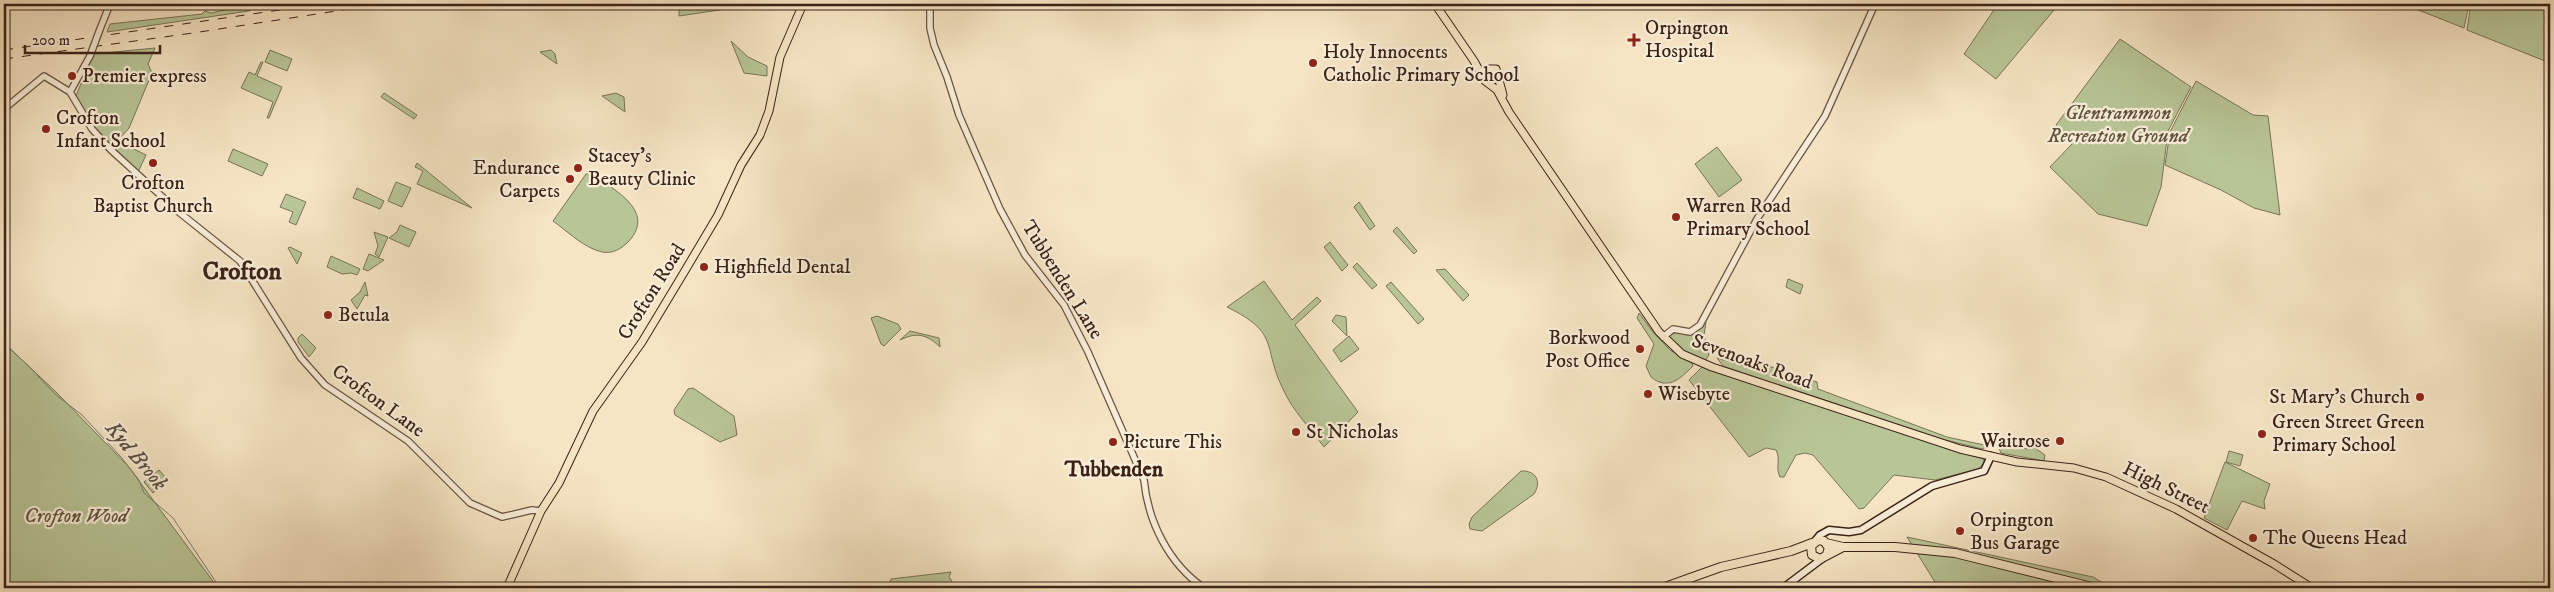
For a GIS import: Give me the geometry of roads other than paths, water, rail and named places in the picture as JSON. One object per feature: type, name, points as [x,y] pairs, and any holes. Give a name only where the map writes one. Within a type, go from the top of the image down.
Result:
[{"type":"highway","points":[[1813,556],[1810,549],[1814,542]]},
{"type":"highway","points":[[1662,588],[1732,564],[1790,551],[1814,542],[1825,542],[1843,547],[1907,547],[1955,553],[2096,588]]},
{"type":"highway","points":[[1825,542],[1829,548],[1825,556]]},
{"type":"highway","points":[[1790,551],[1813,556],[1825,556],[1843,547]]},
{"type":"main road","name":"Crofton Road","points":[[507,588],[541,511],[559,483],[593,412],[642,342],[712,226],[745,159],[760,135],[769,111],[780,57],[803,4]]},
{"type":"main road","points":[[1435,4],[1483,76],[1489,84],[1494,83],[1499,76],[1496,70],[1474,61]]},
{"type":"main road","points":[[1483,76],[1489,68]]},
{"type":"main road","name":"Sevenoaks Road","points":[[1499,76],[1504,103]]},
{"type":"main road","name":"Sevenoaks Road","points":[[1489,84],[1495,87],[1663,337],[1682,354],[1706,364],[1900,430],[1991,456]]},
{"type":"main road","points":[[1814,542],[1825,532],[1832,530],[1849,532],[1861,530],[1936,484],[1984,471],[1991,456]]},
{"type":"main road","name":"High Street","points":[[1991,456],[2025,463],[2078,468],[2137,490],[2267,560],[2312,588]]},
{"type":"main road","points":[[1825,532],[1825,542]]},
{"type":"main road","points":[[1809,568],[1813,556]]},
{"type":"main road","points":[[1783,588],[1825,556]]},
{"type":"street","points":[[4,109],[44,76],[70,92],[90,56],[110,4]]},
{"type":"street","name":"Tubbenden Lane","points":[[930,4],[930,28],[934,45],[948,77],[959,115],[1000,209],[1025,255],[1064,305],[1088,352],[1144,480],[1145,495],[1163,543],[1184,572],[1204,588]]},
{"type":"street","points":[[1663,337],[1673,329],[1690,332],[1700,325],[1758,217],[1825,116],[1876,4]]},
{"type":"street","name":"Crofton Lane","points":[[70,92],[92,129],[105,144],[246,269],[301,358],[325,385],[412,445],[470,503],[502,517],[532,510],[541,511]]},
{"type":"waterway","name":"Kyd Brook","points":[[4,343],[35,372]]},
{"type":"waterway","name":"Kyd Brook","points":[[37,375],[56,395],[82,415],[121,457],[139,480],[144,493],[173,518],[220,588]]},
{"type":"railway","points":[[4,50],[321,4]]},
{"type":"railway","points":[[4,59],[382,4]]},
{"type":"place","name":"Orpington Hospital","points":[[1634,40]]},
{"type":"place","name":"Holy Innocents Catholic Primary School","points":[[1313,63]]},
{"type":"place","name":"Premier express","points":[[72,76]]},
{"type":"place","name":"Crofton Infant School","points":[[46,129]]},
{"type":"place","name":"Crofton Baptist Church","points":[[153,163]]},
{"type":"place","name":"Stacey's Beauty Clinic","points":[[578,168]]},
{"type":"place","name":"Endurance Carpets","points":[[570,179]]},
{"type":"place","name":"Warren Road Primary School","points":[[1676,217]]},
{"type":"place","name":"Highfield Dental","points":[[704,267]]},
{"type":"place","name":"Betula","points":[[328,315]]},
{"type":"place","name":"Borkwood Post Office","points":[[1640,349]]},
{"type":"place","name":"Wisebyte","points":[[1648,394]]},
{"type":"place","name":"St Mary's Church","points":[[2420,397]]},
{"type":"place","name":"St Nicholas","points":[[1296,432]]},
{"type":"place","name":"Green Street Green Primary School","points":[[2262,434]]},
{"type":"place","name":"Waitrose","points":[[2060,441]]},
{"type":"place","name":"Picture This","points":[[1113,442]]},
{"type":"place","name":"Orpington Bus Garage","points":[[1960,531]]},
{"type":"place","name":"The Queens Head","points":[[2253,538]]},
{"type":"district","name":"Crofton","points":[[242,271]]},
{"type":"district","name":"Tubbenden","points":[[1114,469]]},
{"type":"park label","name":"Glentrammon Recreation Ground","points":[[2118,124]]},
{"type":"park label","name":"Crofton Wood","points":[[76,516]]}]
